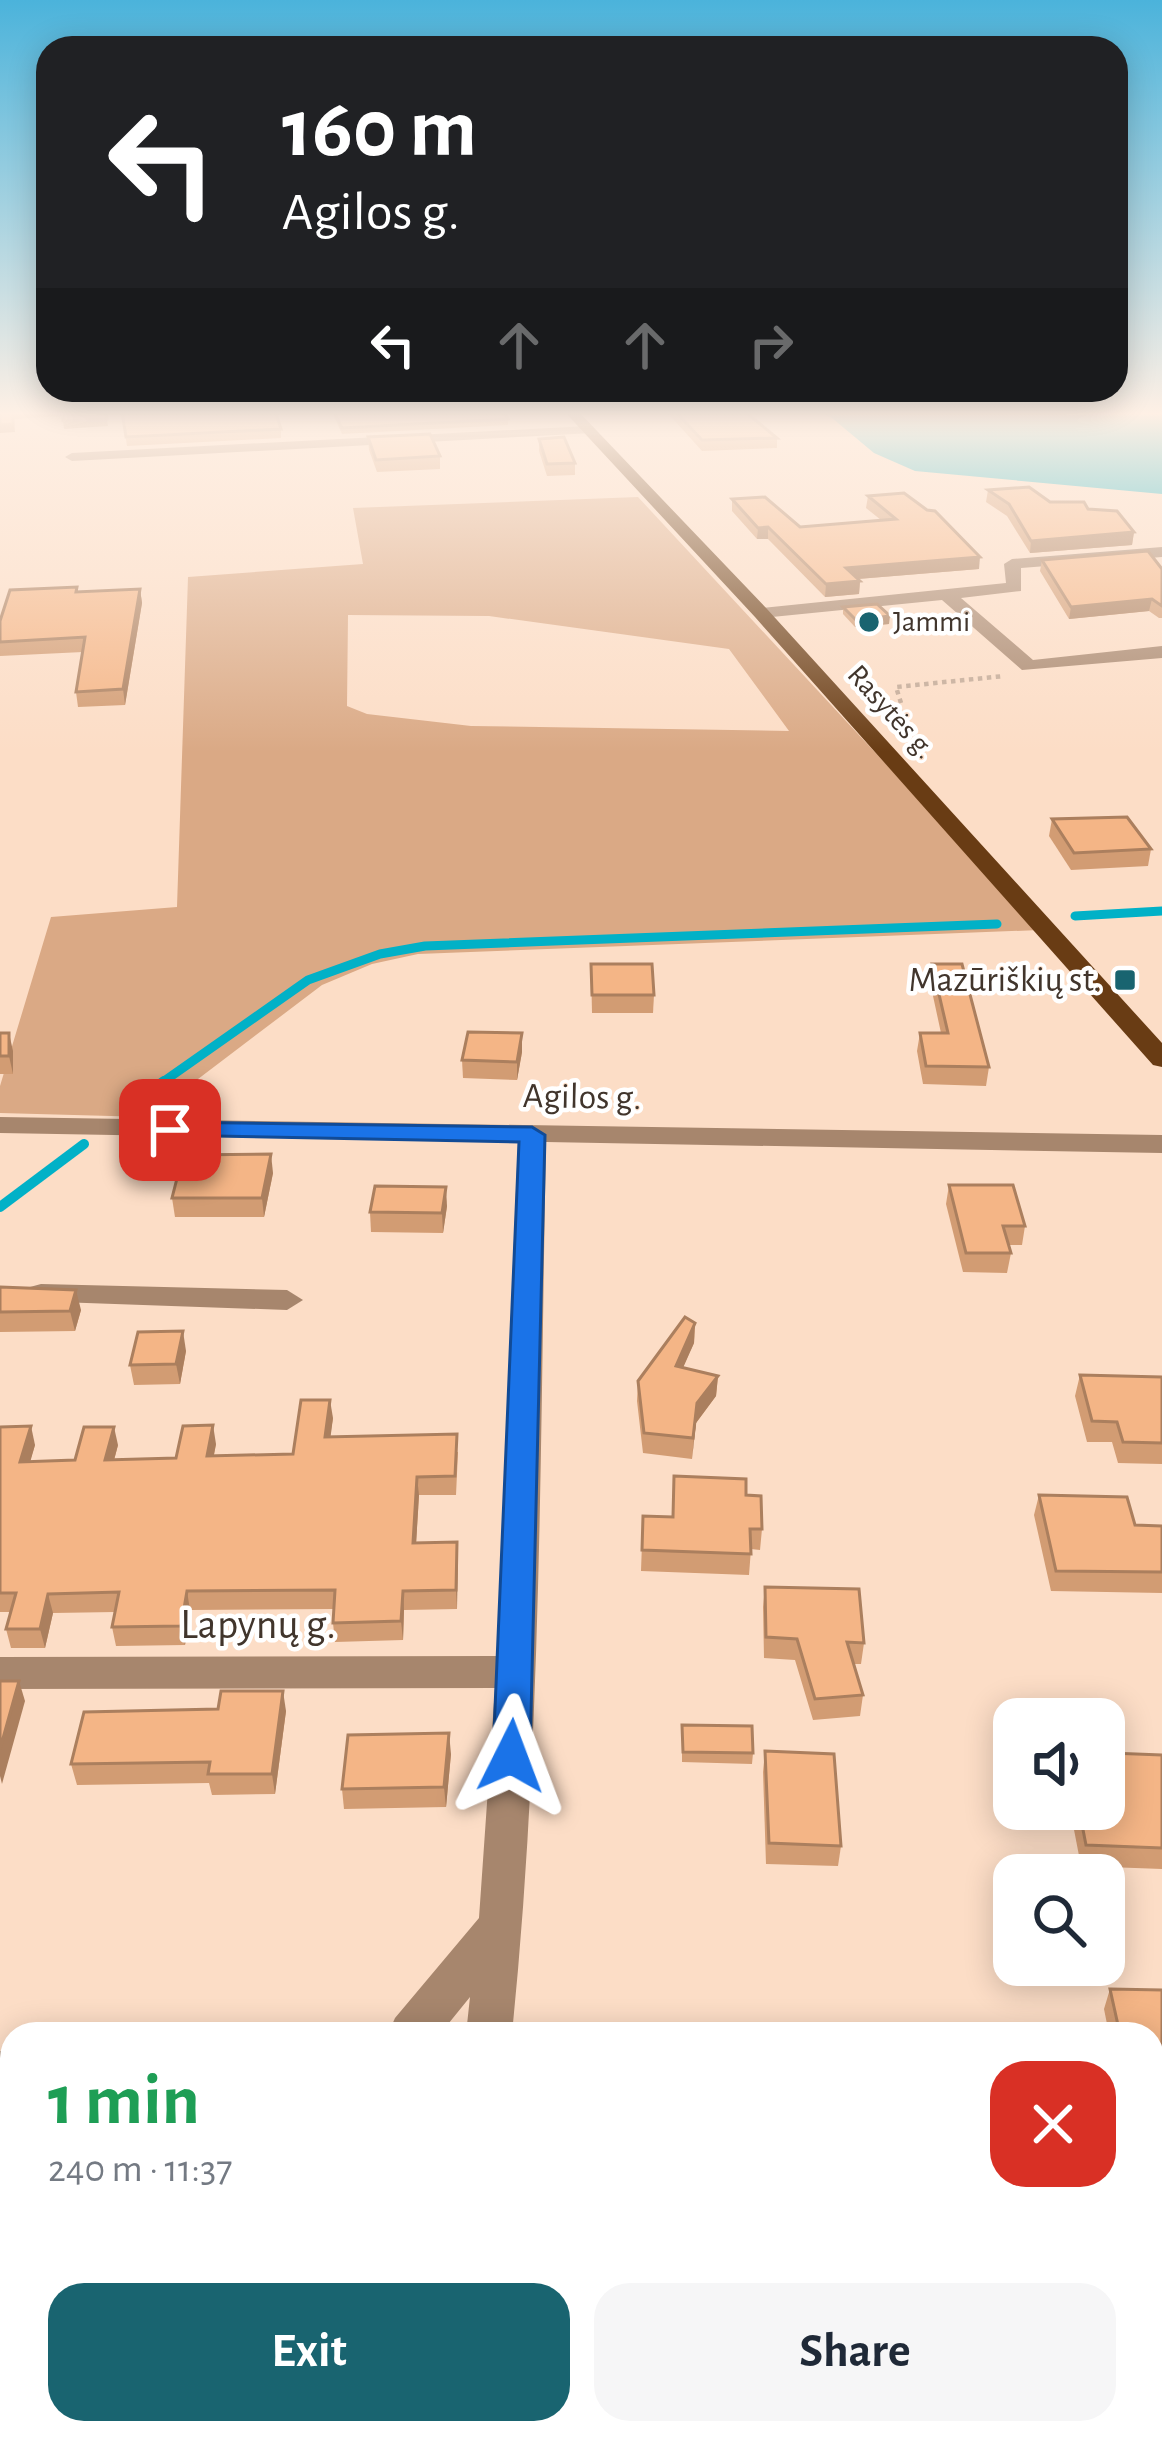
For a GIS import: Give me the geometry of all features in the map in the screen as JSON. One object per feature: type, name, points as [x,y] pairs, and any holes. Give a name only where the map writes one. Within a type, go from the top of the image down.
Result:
[{"type":"main road","name":"Rasytės g.","points":[[676,524],[1162,1059]]},
{"type":"street","points":[[761,613],[1015,587],[1012,564],[1162,552]]},
{"type":"street","points":[[947,596],[1029,666],[1162,652]]},
{"type":"street","name":"Agilos g.","points":[[0,1125],[1162,1144]]},
{"type":"street","points":[[490,2022],[516,1672],[532,1135]]},
{"type":"street","points":[[4,1294],[287,1300]]},
{"type":"street","name":"Lapynų g.","points":[[0,1672],[516,1672]]},
{"type":"street","points":[[421,2022],[501,1925]]},
{"type":"shaded area","points":[[356,524],[663,524],[1040,930],[418,954],[372,964],[322,985],[148,1117],[0,1113],[0,1086],[51,917],[177,907],[188,577],[363,564]],"holes":[[[348,615],[489,616],[729,649],[789,731],[471,726],[367,714],[347,706]]]},
{"type":"building","points":[[754,524],[948,524],[980,557],[846,568],[860,581],[826,584],[768,527]]},
{"type":"building","points":[[1021,524],[1128,524],[1134,532],[1031,541]]},
{"type":"building","points":[[1148,551],[1162,569],[1162,606],[1152,599],[1071,607],[1042,560]]},
{"type":"building","points":[[77,587],[76,592],[140,589],[123,689],[76,692],[85,637],[0,642],[0,621],[10,590]]},
{"type":"building","points":[[877,604],[890,616],[856,620],[843,607]]},
{"type":"building","points":[[1127,817],[1151,849],[1074,853],[1052,819]]},
{"type":"building","points":[[591,964],[652,964],[654,995],[592,995]]},
{"type":"building","points":[[932,964],[962,964],[989,1067],[926,1066],[920,1033],[948,1033]]},
{"type":"building","points":[[468,1032],[522,1033],[517,1062],[462,1060]]},
{"type":"building","points":[[0,1033],[9,1033],[9,1056],[0,1056]]},
{"type":"building","points":[[271,1154],[262,1198],[172,1198],[183,1155]]},
{"type":"building","points":[[949,1185],[1013,1185],[1025,1226],[1003,1226],[1011,1253],[966,1253]]},
{"type":"building","points":[[375,1186],[446,1187],[442,1213],[370,1212]]},
{"type":"building","points":[[0,1287],[76,1290],[70,1311],[0,1312]]},
{"type":"building","points":[[685,1317],[695,1323],[676,1366],[718,1376],[697,1403],[693,1438],[644,1433],[638,1381]]},
{"type":"building","points":[[183,1331],[176,1364],[130,1365],[138,1332]]},
{"type":"building","points":[[1080,1375],[1162,1377],[1162,1443],[1123,1442],[1117,1422],[1092,1421]]},
{"type":"building","points":[[301,1400],[330,1400],[325,1437],[457,1434],[455,1476],[417,1477],[413,1543],[457,1542],[456,1590],[403,1591],[401,1621],[333,1623],[335,1590],[187,1591],[181,1626],[112,1627],[119,1592],[48,1594],[40,1629],[6,1629],[16,1593],[0,1593],[0,1427],[31,1426],[20,1462],[75,1460],[84,1427],[114,1427],[105,1460],[176,1458],[183,1426],[213,1425],[207,1456],[293,1454]]},
{"type":"building","points":[[674,1476],[746,1479],[746,1495],[761,1496],[762,1529],[750,1529],[751,1554],[642,1550],[643,1516],[673,1517]]},
{"type":"building","points":[[1039,1495],[1127,1497],[1135,1525],[1162,1526],[1162,1572],[1056,1571]]},
{"type":"building","points":[[765,1587],[859,1589],[864,1643],[847,1642],[863,1695],[815,1699],[797,1639],[766,1637]]},
{"type":"building","points":[[0,1681],[19,1681],[0,1749]]},
{"type":"building","points":[[221,1691],[283,1691],[272,1774],[208,1774],[210,1762],[71,1764],[84,1712],[218,1709]]},
{"type":"building","points":[[682,1725],[752,1726],[753,1753],[683,1752]]},
{"type":"building","points":[[449,1733],[444,1787],[342,1789],[348,1735]]},
{"type":"building","points":[[765,1751],[834,1754],[841,1846],[769,1843]]},
{"type":"building","points":[[1125,1754],[1162,1755],[1162,1848],[1086,1845],[1083,1830],[1125,1830]]},
{"type":"building","points":[[1110,1989],[1162,1990],[1162,2022],[1117,2022]]},
{"type":"waterway","points":[[1075,916],[1162,911]]},
{"type":"waterway","points":[[160,1084],[308,980],[380,954],[425,946],[997,924]]},
{"type":"waterway","points":[[128,1107],[164,1081]]},
{"type":"waterway","points":[[0,1207],[84,1144]]},
{"type":"place","name":"Jammi","points":[[869,622]]},
{"type":"place","name":"Mazūriškių st.","points":[[1125,980]]},
{"type":"route","points":[[170,1130],[532,1135],[511,1756]]}]
